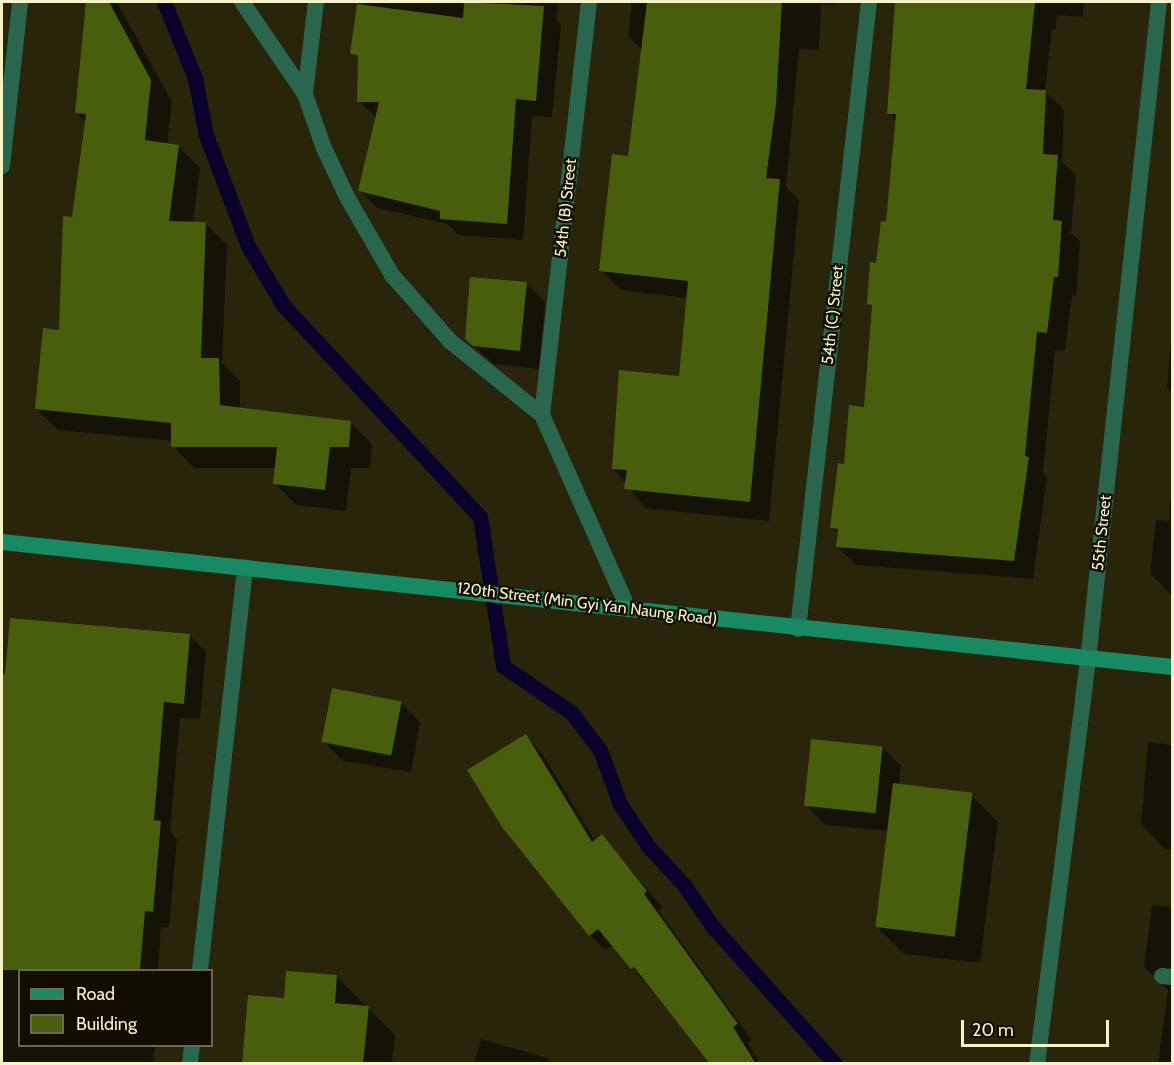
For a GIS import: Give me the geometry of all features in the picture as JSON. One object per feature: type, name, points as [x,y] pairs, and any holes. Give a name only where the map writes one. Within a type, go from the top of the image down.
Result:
[{"type":"main road","name":"120th Street (Min Gyi Yan Naung Road)","points":[[2,542],[465,590],[1088,660],[1173,667]]},
{"type":"street","points":[[2,166],[20,2]]},
{"type":"street","points":[[242,2],[305,94],[323,147],[347,197],[392,275],[450,340],[542,415],[628,608]]},
{"type":"street","points":[[305,94],[316,2]]},
{"type":"street","name":"54th (B) Street","points":[[542,415],[589,2]]},
{"type":"street","name":"54th (C) Street","points":[[798,629],[869,2]]},
{"type":"street","name":"55th Street","points":[[1037,1064],[1088,660],[1159,2]]},
{"type":"street","points":[[200,969],[245,568]]},
{"type":"street","points":[[190,1064],[192,1047]]},
{"type":"building","points":[[86,2],[109,2],[151,80],[145,140],[179,145],[169,221],[206,222],[201,358],[219,358],[220,405],[351,421],[349,447],[330,447],[325,490],[273,484],[277,447],[171,447],[171,423],[35,409],[43,328],[59,330],[63,216],[72,217],[86,114],[75,113]]},
{"type":"building","points":[[464,2],[544,6],[536,101],[516,99],[507,224],[440,219],[440,211],[358,191],[379,102],[357,102],[358,55],[350,54],[357,4],[463,18]]},
{"type":"building","points":[[647,2],[782,2],[776,104],[766,178],[780,179],[750,502],[624,489],[627,470],[612,469],[619,370],[679,376],[688,281],[599,271],[612,154],[628,156]]},
{"type":"building","points":[[895,2],[1035,2],[1026,89],[1046,90],[1043,154],[1058,155],[1053,220],[1062,221],[1058,277],[1054,277],[1047,333],[1037,332],[1025,456],[1029,457],[1014,561],[836,547],[838,529],[830,528],[838,463],[844,464],[849,405],[864,407],[872,305],[867,304],[870,262],[876,263],[881,221],[886,222],[896,114],[887,114]]},
{"type":"building","points":[[470,277],[527,282],[520,351],[473,346],[465,339]]},
{"type":"building","points":[[10,618],[190,634],[184,704],[164,702],[154,820],[161,821],[153,912],[145,911],[140,969],[2,970],[2,674],[5,674]]},
{"type":"building","points":[[332,688],[402,702],[391,756],[322,742]]},
{"type":"building","points":[[526,734],[592,842],[602,834],[647,891],[644,894],[738,1024],[733,1027],[756,1064],[710,1064],[634,967],[631,969],[598,929],[589,936],[502,827],[467,770]]},
{"type":"building","points":[[811,739],[883,747],[876,813],[804,806]]},
{"type":"building","points":[[893,783],[972,793],[955,937],[875,927]]},
{"type":"building","points":[[286,971],[337,975],[335,1003],[369,1006],[363,1064],[242,1064],[248,995],[284,998]]},
{"type":"waterway","points":[[164,2],[195,78],[206,135],[248,246],[283,305],[480,517],[503,666],[571,712],[600,750],[620,804],[648,846],[684,885],[713,927],[835,1064]]}]
